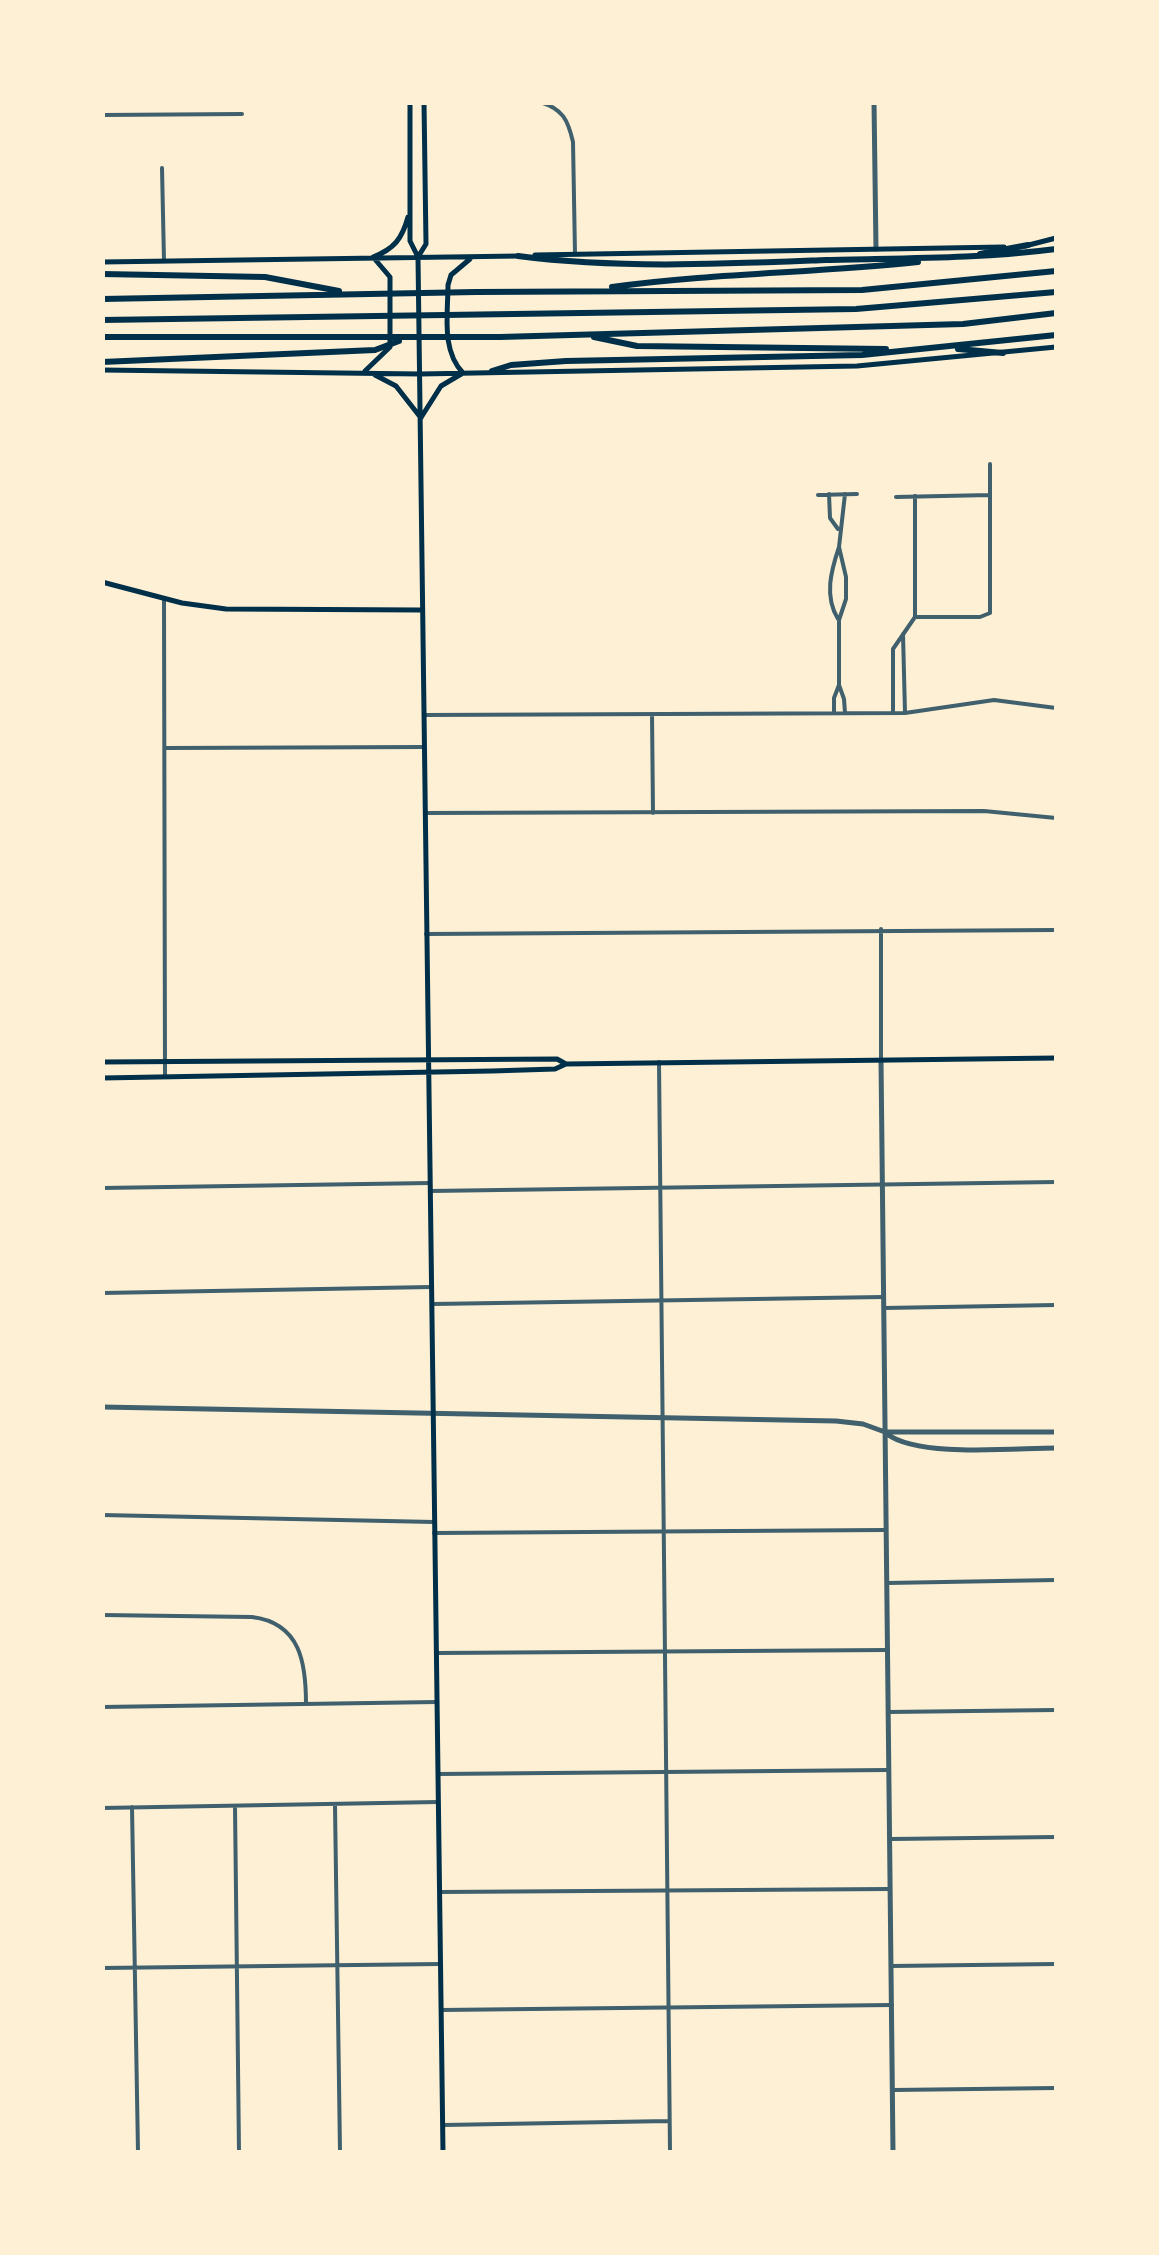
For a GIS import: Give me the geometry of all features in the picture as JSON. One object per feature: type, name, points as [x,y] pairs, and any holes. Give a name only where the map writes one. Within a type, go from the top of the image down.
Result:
[{"type":"highway","points":[[584,291],[680,278],[885,266],[1028,245]]},
{"type":"highway","points":[[518,256],[570,262],[764,262],[959,259],[1056,249]]},
{"type":"highway","points":[[102,299],[862,290],[1056,271]]},
{"type":"highway","points":[[102,274],[265,277],[355,294]]},
{"type":"highway","points":[[102,320],[856,309],[1056,292]]},
{"type":"highway","points":[[102,337],[477,337],[964,324],[1056,313]]},
{"type":"highway","points":[[584,334],[637,346],[982,349],[1003,353]]},
{"type":"highway","points":[[492,371],[511,365],[566,361],[862,355],[1056,334]]},
{"type":"highway","points":[[102,362],[375,350],[407,338]]},
{"type":"main road","points":[[418,257],[426,244],[424,102]]},
{"type":"main road","points":[[410,103],[410,241],[418,257],[421,418],[443,2152]]},
{"type":"main road","points":[[373,257],[392,250],[411,208]]},
{"type":"main road","points":[[102,262],[876,250],[1028,245],[1056,238]]},
{"type":"main road","points":[[463,372],[452,362],[448,348],[448,284],[451,275],[472,256]]},
{"type":"main road","points":[[363,373],[390,347],[390,277],[373,257]]},
{"type":"main road","points":[[102,370],[420,374],[857,366],[1056,348]]},
{"type":"main road","points":[[421,418],[441,386],[463,372]]},
{"type":"main road","points":[[373,373],[396,386],[421,418]]},
{"type":"main road","points":[[102,582],[226,610],[423,610]]},
{"type":"main road","points":[[102,1078],[428,1072],[659,1062],[1056,1058]]},
{"type":"main road","points":[[285,1060],[285,1074]]},
{"type":"main road","points":[[102,1062],[556,1060],[566,1064]]},
{"type":"street","points":[[410,103],[434,102]]},
{"type":"street","points":[[540,102],[557,109],[569,125],[573,142],[575,254]]},
{"type":"street","points":[[874,102],[876,250]]},
{"type":"street","points":[[102,115],[242,114]]},
{"type":"street","points":[[162,168],[164,260]]},
{"type":"street","points":[[915,617],[980,617],[990,612],[990,464]]},
{"type":"street","points":[[818,494],[857,494]]},
{"type":"street","points":[[829,494],[830,518],[838,529]]},
{"type":"street","points":[[844,713],[839,685],[839,620],[846,598],[846,578],[838,529],[845,516],[845,494]]},
{"type":"street","points":[[896,496],[990,495]]},
{"type":"street","points":[[892,714],[893,650],[915,617],[915,496]]},
{"type":"street","points":[[838,547],[830,575],[830,600],[839,620]]},
{"type":"street","points":[[164,599],[165,1076]]},
{"type":"street","points":[[903,634],[905,714]]},
{"type":"street","points":[[892,675],[904,674]]},
{"type":"street","points":[[834,713],[839,685]]},
{"type":"street","points":[[424,715],[905,714],[994,700],[1056,708]]},
{"type":"street","points":[[652,714],[653,813]]},
{"type":"street","points":[[165,748],[424,747]]},
{"type":"street","points":[[425,813],[984,811],[1056,818]]},
{"type":"street","points":[[881,929],[893,2152]]},
{"type":"street","points":[[426,934],[1056,930]]},
{"type":"street","points":[[659,1062],[670,2152]]},
{"type":"street","points":[[430,1191],[1056,1182]]},
{"type":"street","points":[[102,1188],[430,1183]]},
{"type":"street","points":[[102,1293],[431,1287]]},
{"type":"street","points":[[431,1304],[884,1297]]},
{"type":"street","points":[[884,1308],[1056,1305]]},
{"type":"street","points":[[102,1407],[836,1421],[862,1424],[904,1444],[931,1448],[1056,1448]]},
{"type":"street","points":[[885,1432],[1056,1432]]},
{"type":"street","points":[[102,1515],[434,1522]]},
{"type":"street","points":[[434,1533],[886,1530]]},
{"type":"street","points":[[887,1583],[1056,1580]]},
{"type":"street","points":[[102,1615],[252,1617],[271,1622],[290,1634],[302,1652],[306,1704]]},
{"type":"street","points":[[436,1653],[888,1650]]},
{"type":"street","points":[[102,1707],[437,1702]]},
{"type":"street","points":[[888,1712],[1056,1710]]},
{"type":"street","points":[[438,1774],[889,1770]]},
{"type":"street","points":[[102,1808],[438,1802]]},
{"type":"street","points":[[335,1805],[340,2152]]},
{"type":"street","points":[[235,1806],[239,2152]]},
{"type":"street","points":[[132,1808],[138,2152]]},
{"type":"street","points":[[890,1839],[1056,1837]]},
{"type":"street","points":[[439,1892],[890,1888]]},
{"type":"street","points":[[102,1968],[440,1964]]},
{"type":"street","points":[[891,1966],[1056,1964]]},
{"type":"street","points":[[441,2010],[892,2005]]},
{"type":"street","points":[[892,2090],[1056,2088]]},
{"type":"street","points":[[442,2125],[670,2121]]}]
